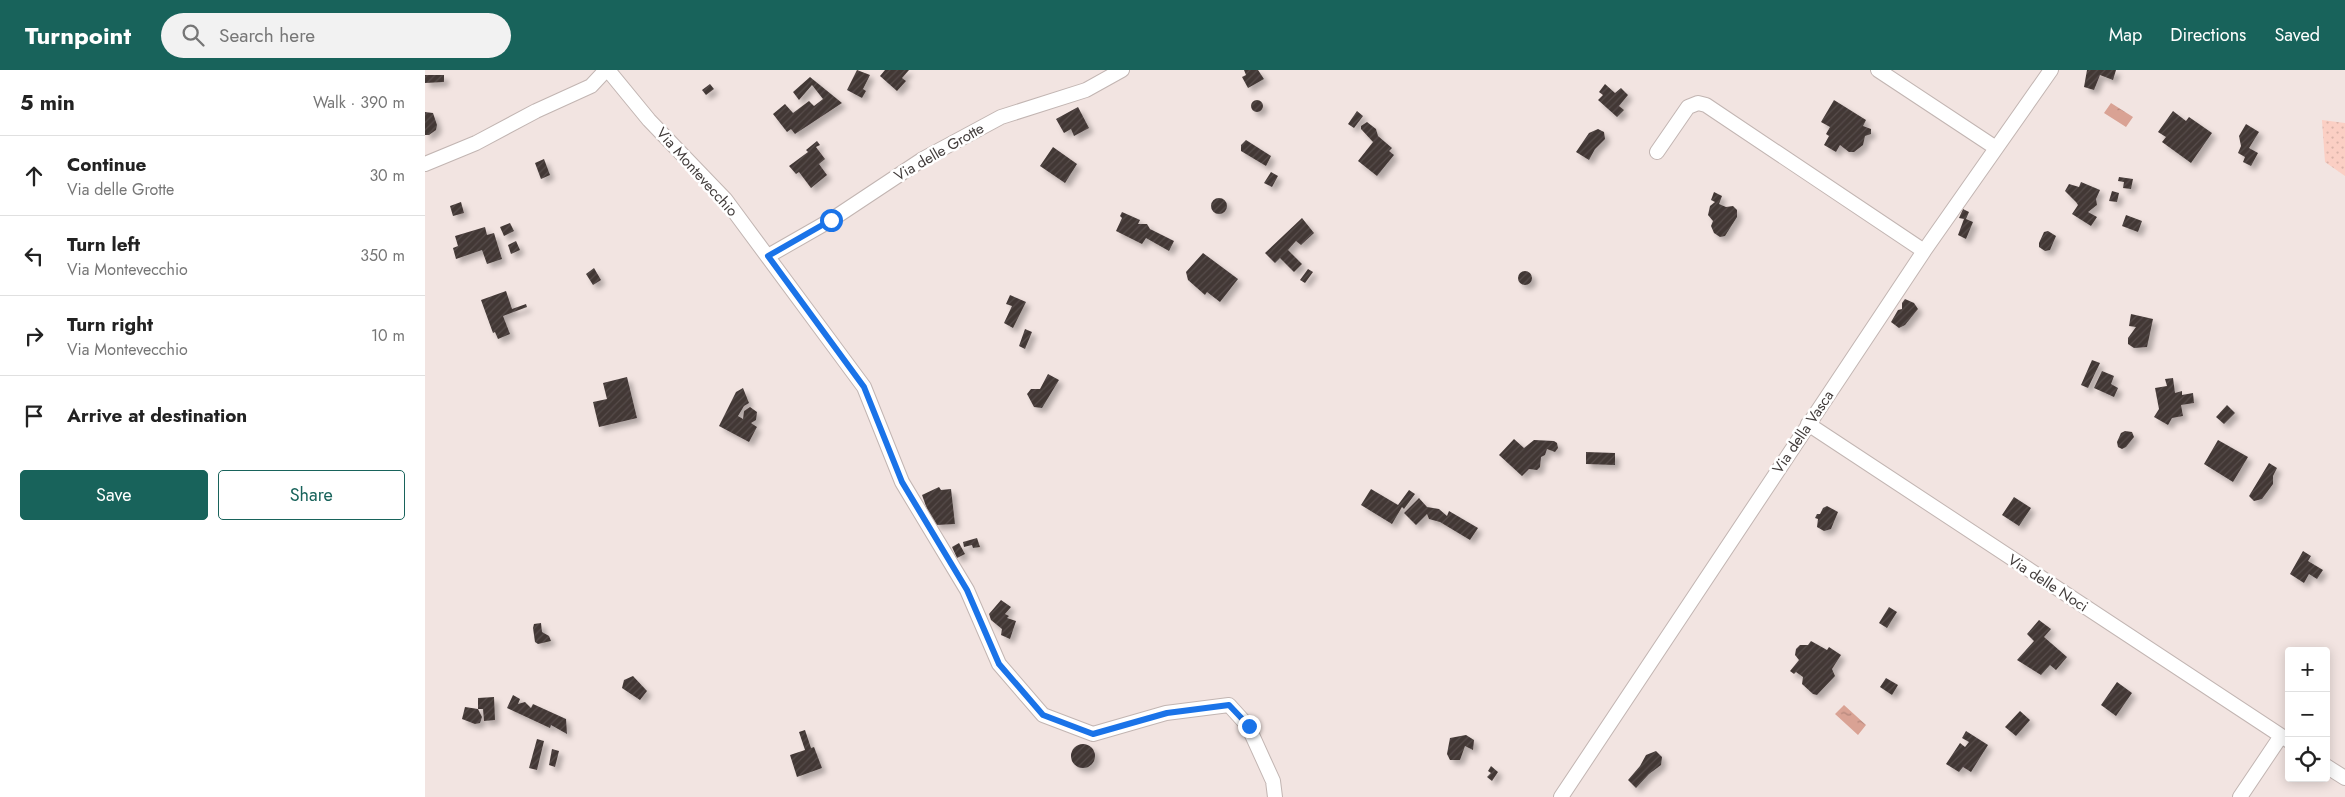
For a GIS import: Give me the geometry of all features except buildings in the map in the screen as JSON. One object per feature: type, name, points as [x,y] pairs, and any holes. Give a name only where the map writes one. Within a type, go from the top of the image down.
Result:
[{"type":"street","points":[[425,164],[476,143],[536,111],[591,86],[607,70]]},
{"type":"street","name":"Via Montevecchio","points":[[607,70],[649,120],[725,200],[864,387],[902,482],[967,590],[999,664],[1043,715],[1093,734],[1167,713],[1229,705],[1249,726],[1273,781],[1275,797]]},
{"type":"street","name":"Via delle Grotte","points":[[768,256],[831,220],[923,159],[1001,117],[1086,90],[1121,70]]},
{"type":"street","points":[[1878,70],[1996,148]]},
{"type":"street","name":"Via della Vasca","points":[[1561,797],[1923,251],[2051,70]]},
{"type":"street","points":[[1657,152],[1688,107],[1699,103],[1923,251]]},
{"type":"street","name":"Via delle Noci","points":[[1808,424],[2285,739]]},
{"type":"street","points":[[2241,797],[2285,739]]},
{"type":"street","points":[[2330,769],[2345,778]]},
{"type":"shaded area","points":[[2322,120],[2345,123],[2345,176],[2325,162]]},
{"type":"water","points":[[2111,103],[2133,117],[2126,127],[2104,113]]},
{"type":"water","points":[[1844,705],[1866,725],[1858,735],[1835,714]]},
{"type":"route","points":[[831,220],[768,256],[864,387],[902,482],[967,590],[999,664],[1043,715],[1093,734],[1167,713],[1229,705],[1249,726]]}]
